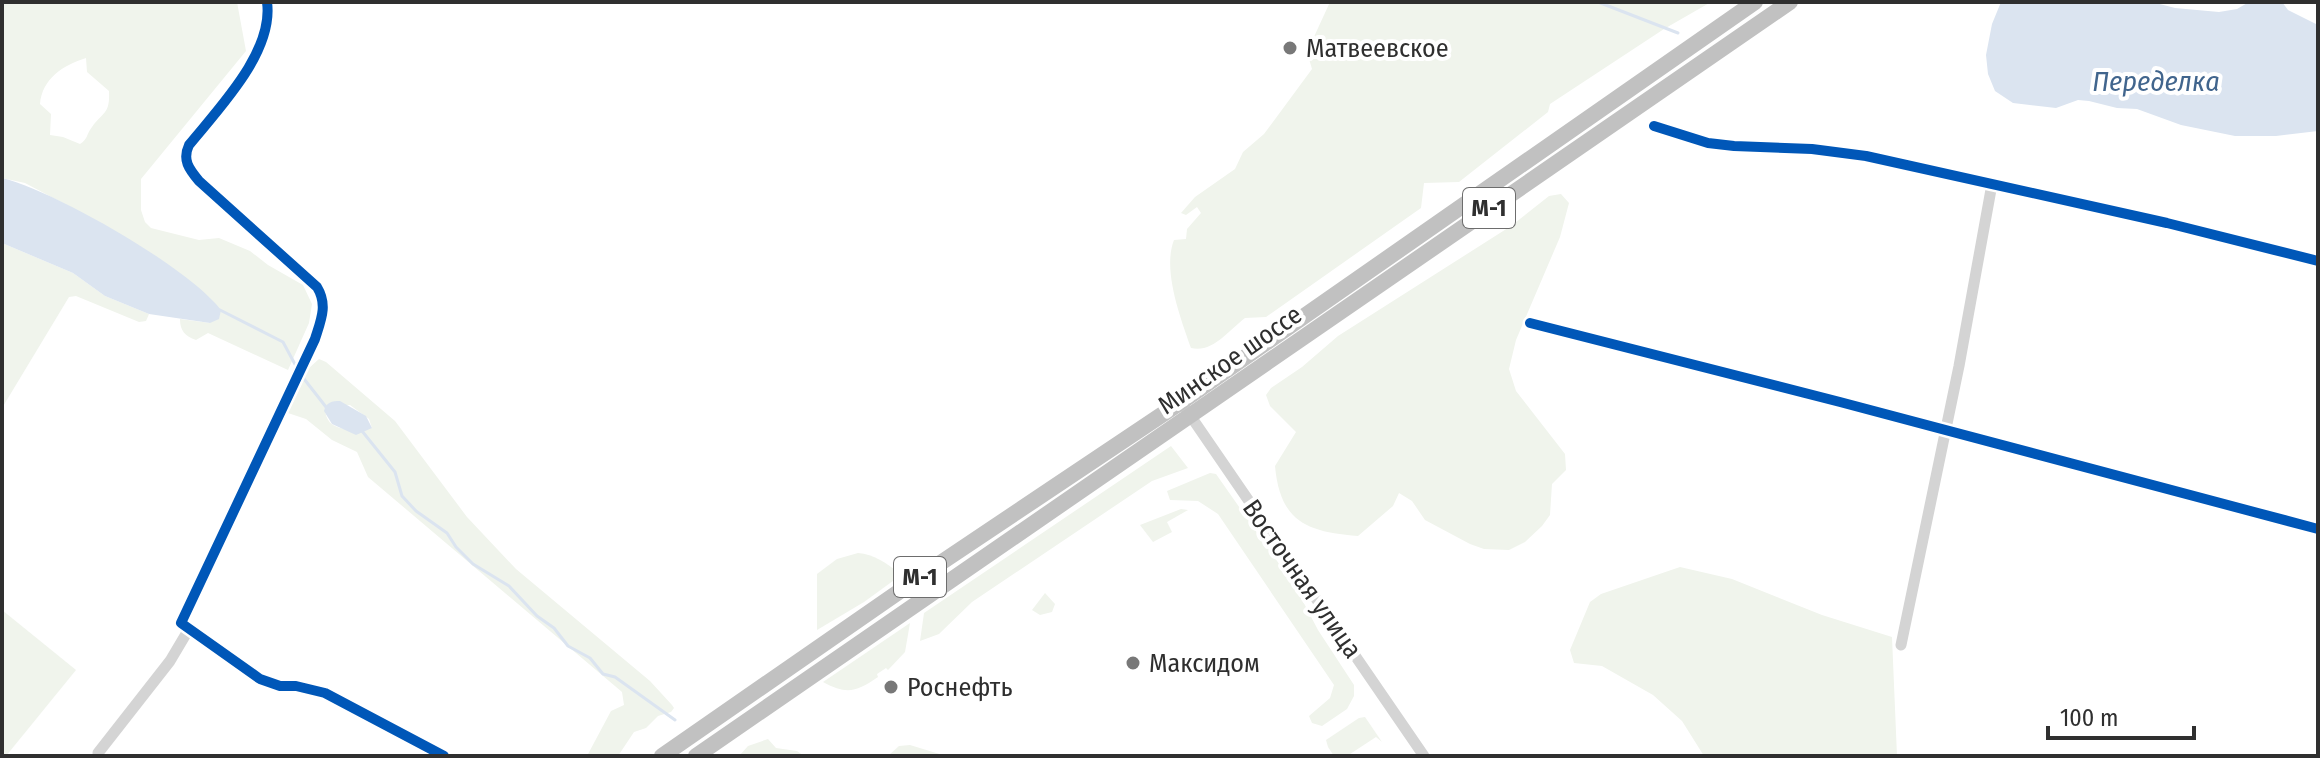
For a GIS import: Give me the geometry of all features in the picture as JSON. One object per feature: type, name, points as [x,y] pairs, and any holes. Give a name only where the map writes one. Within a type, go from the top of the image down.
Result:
[{"type":"highway","name":"Минское шоссе","points":[[662,756],[939,564],[1181,402],[1755,2]]},
{"type":"highway","name":"Минское шоссе","points":[[696,756],[1790,2]]},
{"type":"street","points":[[98,753],[170,661],[315,339],[323,314],[324,297],[317,287],[199,181],[186,160],[189,145],[259,49],[266,31],[267,2]]},
{"type":"street","points":[[1654,126],[1708,143],[1840,152],[2278,249],[2318,261]]},
{"type":"street","points":[[1901,645],[1959,366],[1992,184]]},
{"type":"street","points":[[1530,323],[1945,429],[2318,529]]},
{"type":"street","name":"Восточная улица","points":[[1181,402],[1424,756]]},
{"type":"street","points":[[185,626],[270,684],[325,693],[444,756]]},
{"type":"shaded area","points":[[2,2],[237,2],[246,51],[141,179],[141,210],[151,228],[199,240],[219,238],[250,251],[303,285],[312,304],[309,323],[288,370],[208,333],[196,340],[189,337],[182,330],[180,319],[210,323],[171,267],[108,227],[25,183],[2,178]],"holes":[[[86,58],[87,72],[109,91],[105,112],[80,144],[50,135],[51,114],[40,104],[49,80],[62,69]]]},
{"type":"shaded area","points":[[1330,2],[1711,2],[1550,104],[1548,112],[1459,182],[1424,183],[1421,208],[1266,317],[1245,318],[1213,344],[1199,349],[1191,348],[1174,294],[1170,265],[1174,240],[1186,239],[1187,229],[1201,213],[1197,207],[1186,215],[1181,213],[1195,197],[1235,169],[1243,152],[1264,134],[1312,69],[1307,52]]},
{"type":"shaded area","points":[[1561,194],[1569,203],[1560,237],[1516,340],[1509,369],[1516,391],[1565,454],[1566,470],[1552,484],[1550,515],[1542,526],[1525,542],[1509,550],[1484,549],[1425,520],[1412,501],[1399,493],[1393,506],[1358,536],[1324,531],[1299,520],[1283,500],[1275,466],[1296,432],[1270,406],[1266,395],[1271,388],[1302,367],[1338,336],[1511,226],[1549,196]]},
{"type":"shaded area","points":[[2,243],[73,273],[105,296],[149,314],[146,321],[139,322],[76,296],[69,297],[2,408]]},
{"type":"shaded area","points":[[319,359],[326,362],[395,421],[467,517],[516,569],[650,681],[672,705],[674,708],[671,712],[658,716],[646,728],[634,732],[618,756],[587,756],[611,711],[624,705],[622,692],[368,477],[357,452],[332,440],[306,419],[288,413],[309,368]],"holes":[[[350,405],[369,419],[372,428],[341,428],[330,422],[325,407]]]},
{"type":"shaded area","points":[[1171,446],[1188,468],[1152,481],[972,602],[939,634],[920,641],[924,613]]},
{"type":"shaded area","points":[[1210,473],[1216,474],[1296,588],[1318,630],[1354,685],[1354,696],[1347,709],[1322,726],[1312,723],[1309,716],[1330,698],[1334,685],[1218,514],[1198,501],[1170,500],[1167,491]]},
{"type":"shaded area","points":[[1181,509],[1188,510],[1167,522],[1172,532],[1153,542],[1140,525]]},
{"type":"shaded area","points":[[858,553],[885,563],[899,573],[897,578],[817,630],[817,574],[837,559]]},
{"type":"shaded area","points":[[1680,567],[1732,579],[1822,615],[1892,637],[1897,756],[1704,756],[1682,721],[1653,695],[1602,666],[1574,663],[1570,650],[1590,602],[1601,594]]},
{"type":"shaded area","points":[[1045,593],[1055,604],[1052,612],[1040,615],[1032,610]]},
{"type":"shaded area","points":[[2,610],[76,670],[6,756],[2,756]]},
{"type":"shaded area","points":[[910,623],[905,652],[888,670],[886,668],[877,674],[878,677],[851,690],[823,682]]},
{"type":"shaded area","points":[[1365,717],[1382,742],[1376,737],[1347,756],[1334,756],[1326,740]]},
{"type":"shaded area","points":[[768,739],[776,748],[797,751],[804,756],[739,756],[748,746]]},
{"type":"shaded area","points":[[910,745],[946,756],[888,756],[899,746]]},
{"type":"water","points":[[2001,2],[2152,2],[2175,8],[2219,12],[2237,9],[2249,2],[2282,2],[2288,10],[2318,25],[2318,131],[2276,136],[2235,136],[2181,125],[2137,109],[2089,101],[2078,100],[2056,108],[2013,103],[1995,91],[1988,74],[1986,55],[1992,24]]},
{"type":"water","points":[[2,178],[86,214],[151,253],[204,293],[221,310],[219,319],[210,323],[149,314],[105,296],[73,273],[2,243]]},
{"type":"water","points":[[340,401],[366,416],[372,428],[356,435],[332,424],[325,408],[330,403]]},
{"type":"waterway","name":"Переделка","points":[[1598,2],[1678,33]]},
{"type":"waterway","points":[[220,310],[283,342],[297,368]]},
{"type":"waterway","points":[[301,375],[326,407]]},
{"type":"waterway","points":[[362,431],[395,472],[402,496],[416,511],[447,533],[473,564],[509,586],[537,616],[554,628],[568,646],[590,658],[603,674],[615,677],[675,720]]},
{"type":"cycle path","points":[[267,2],[267,21],[253,59],[229,97],[189,145],[186,160],[199,181],[317,287],[322,300],[322,313],[315,339],[181,623],[260,679],[280,686],[296,686],[325,693],[444,756]]},
{"type":"cycle path","points":[[1654,126],[1708,143],[1812,149],[1866,156],[2167,223],[2318,261]]},
{"type":"cycle path","points":[[1530,323],[2318,529]]},
{"type":"place","name":"Матвеевское","points":[[1290,48]]},
{"type":"place","name":"Максидом","points":[[1133,663]]},
{"type":"place","name":"Роснефть","points":[[891,687]]}]
